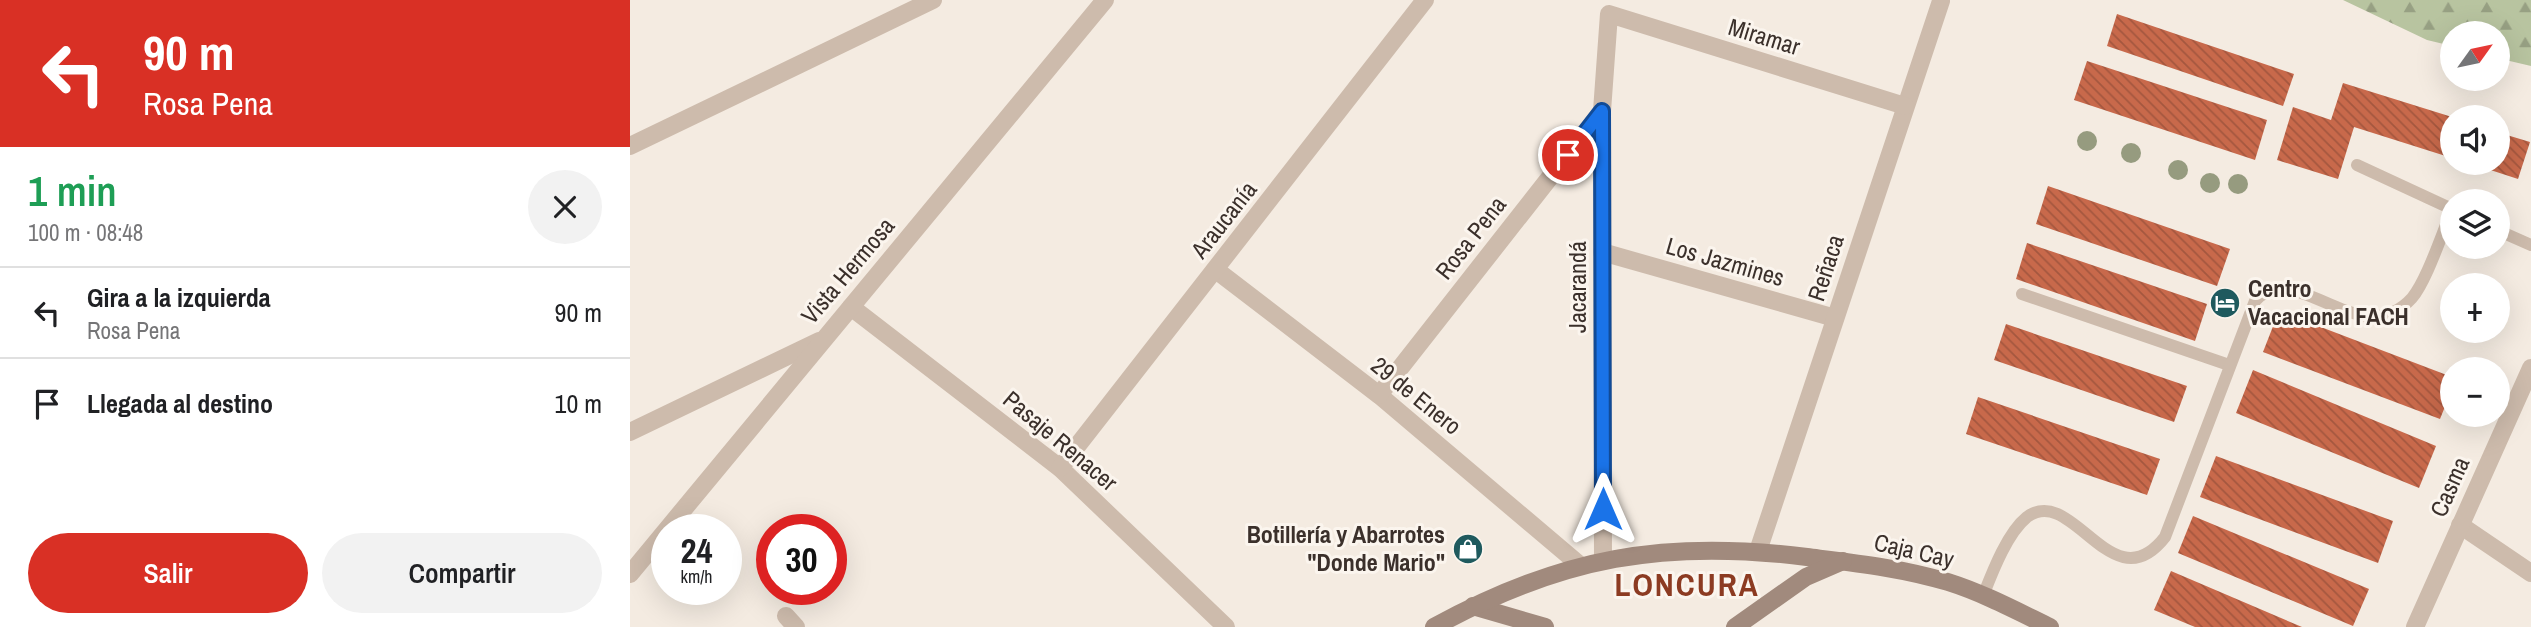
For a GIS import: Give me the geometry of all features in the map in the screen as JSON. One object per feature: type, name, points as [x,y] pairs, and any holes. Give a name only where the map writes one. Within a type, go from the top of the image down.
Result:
[{"type":"street","points":[[630,146],[933,0]]},
{"type":"street","name":"Vista Hermosa","points":[[630,573],[1105,0]]},
{"type":"street","name":"Araucanía","points":[[1060,468],[1424,0]]},
{"type":"street","name":"Reñaca","points":[[1758,551],[1941,1]]},
{"type":"street","name":"Miramar","points":[[1609,14],[1905,106]]},
{"type":"street","name":"Jacarandá","points":[[1603,561],[1602,111],[1609,14]]},
{"type":"street","name":"Rosa Pena","points":[[1379,395],[1602,111]]},
{"type":"street","name":"Los Jazmines","points":[[1602,252],[1835,318]]},
{"type":"street","name":"29 de Enero","points":[[1216,270],[1379,395],[1581,566]]},
{"type":"street","name":"Pasaje Renacer","points":[[851,307],[1060,468],[1226,627]]},
{"type":"street","points":[[630,432],[825,338]]},
{"type":"street","name":"Casma","points":[[2415,627],[2531,368]]},
{"type":"street","points":[[2460,525],[2531,573]]},
{"type":"street","name":"Caja Cay","points":[[1434,627],[1518,586],[1581,566],[1680,550],[1758,551],[1894,568],[1950,583],[2050,627]]},
{"type":"street","points":[[1735,627],[1807,577],[1843,561]]},
{"type":"street","points":[[1473,606],[1545,627]]},
{"type":"lane","points":[[2357,165],[2440,204]]},
{"type":"lane","points":[[2510,236],[2531,245]]},
{"type":"lane","points":[[1983,596],[2005,548],[2025,519],[2034,513],[2052,511],[2060,514],[2102,548],[2122,557],[2145,555],[2160,545],[2255,301],[2267,290],[2286,288],[2355,315],[2381,316],[2402,307],[2417,291],[2440,238]]},
{"type":"lane","points":[[2022,294],[2229,365]]},
{"type":"green space","points":[[2343,0],[2531,0],[2531,66],[2510,61],[2510,21],[2440,21],[2440,43],[2427,40]]},
{"type":"building","points":[[2117,14],[2294,74],[2283,106],[2107,46]]},
{"type":"building","points":[[2087,61],[2267,120],[2255,160],[2074,100]]},
{"type":"building","points":[[2343,83],[2440,113],[2440,154],[2354,127],[2338,179],[2277,160],[2293,107],[2331,120]]},
{"type":"building","points":[[2510,136],[2530,142],[2518,179],[2506,175],[2510,175]]},
{"type":"building","points":[[2048,186],[2230,249],[2217,286],[2036,224]]},
{"type":"building","points":[[2027,243],[2207,304],[2195,341],[2016,279]]},
{"type":"building","points":[[2279,311],[2440,372],[2440,419],[2263,352]]},
{"type":"building","points":[[2006,324],[2187,386],[2174,422],[1994,360]]},
{"type":"building","points":[[2253,370],[2436,446],[2419,488],[2236,413]]},
{"type":"building","points":[[1978,397],[2160,459],[2147,495],[1966,434]]},
{"type":"building","points":[[2216,456],[2393,521],[2378,563],[2200,497]]},
{"type":"building","points":[[2193,516],[2369,589],[2353,626],[2178,553]]},
{"type":"building","points":[[2171,571],[2302,627],[2195,627],[2154,610]]},
{"type":"place","name":"Centro Vacacional FACH","points":[[2225,303]]},
{"type":"place","name":"Botillería y Abarrotes \"Donde Mario\"","points":[[1468,549]]},
{"type":"district","name":"LONCURA","points":[[1687,585]]},
{"type":"route","points":[[1568,155],[1602,111],[1603,509]]}]
